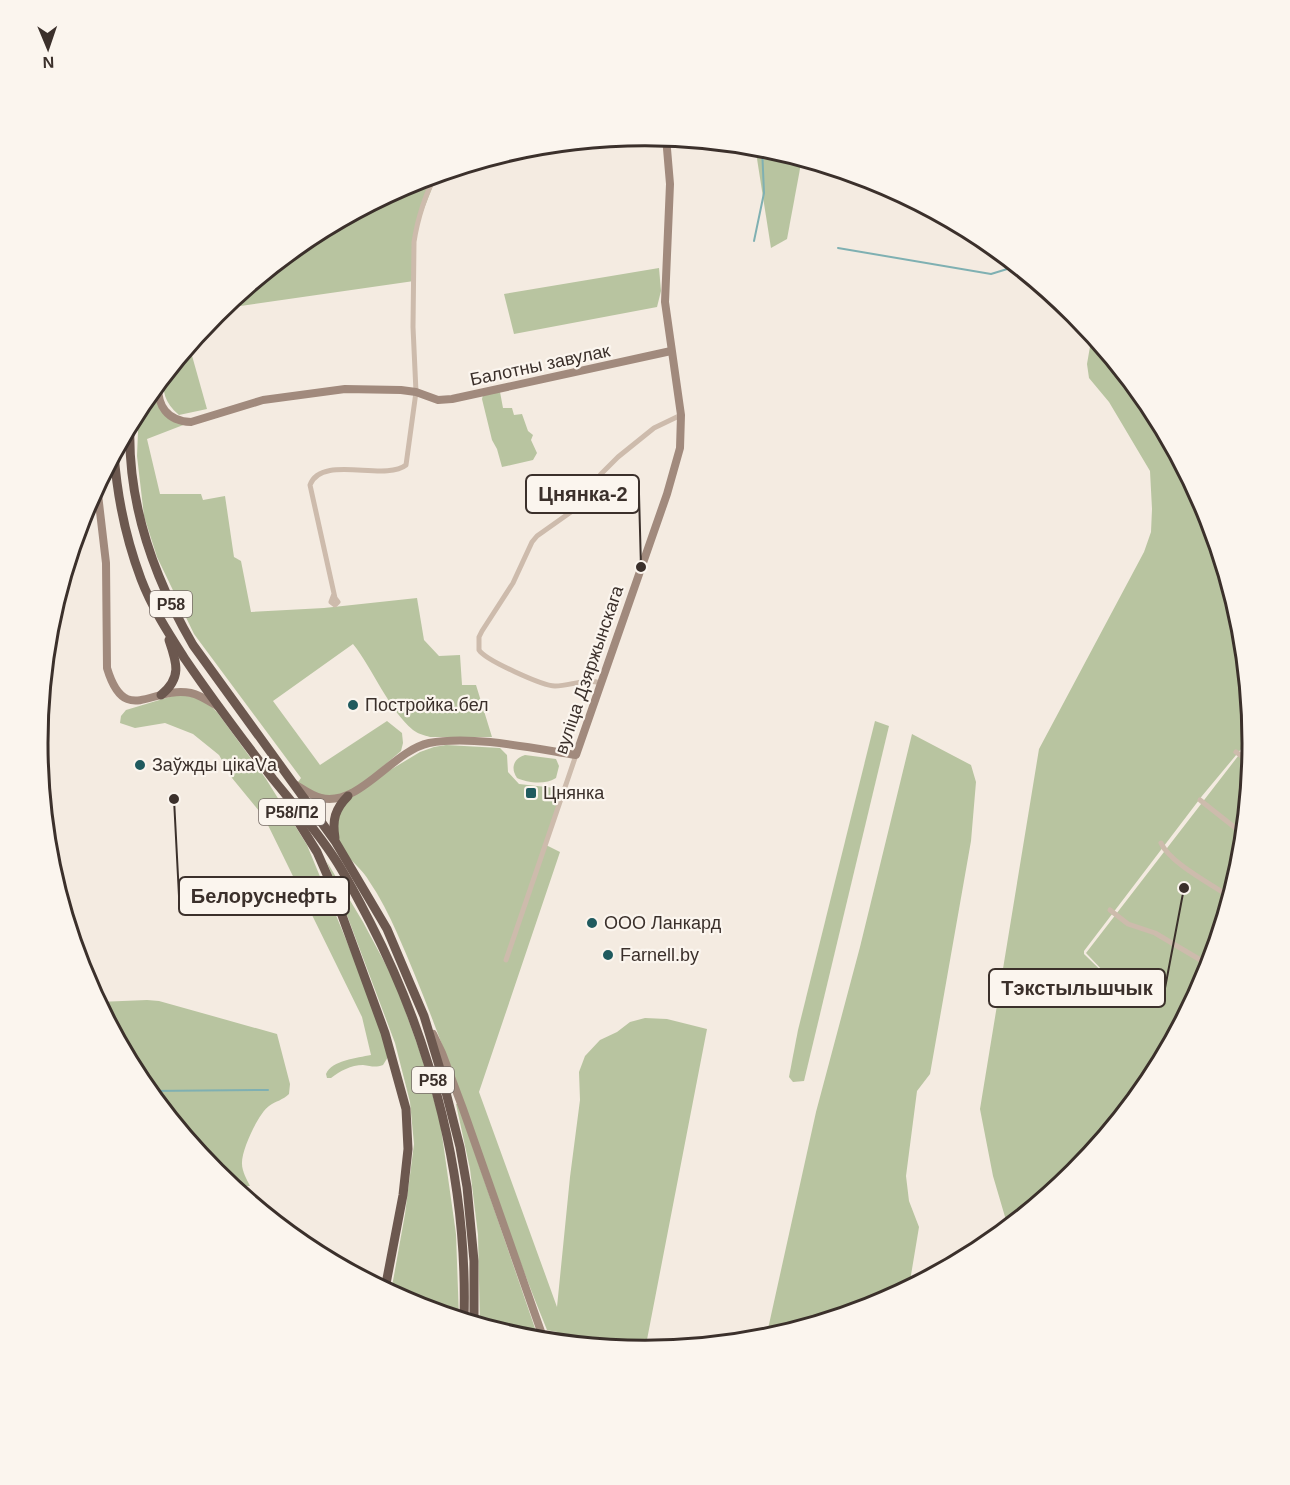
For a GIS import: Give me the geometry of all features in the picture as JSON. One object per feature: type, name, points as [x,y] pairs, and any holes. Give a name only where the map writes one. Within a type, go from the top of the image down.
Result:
[{"type":"highway","name":"Р58","points":[[131,440],[132,472],[143,531],[154,566],[173,610],[193,645],[335,841],[387,929],[424,1016],[450,1104],[467,1187],[474,1261],[474,1314]]},
{"type":"highway","name":"Р58","points":[[116,467],[119,497],[132,554],[142,581],[166,630],[216,706],[335,859],[379,940],[401,987],[416,1028],[451,1150],[463,1252],[464,1311]]},
{"type":"highway","points":[[161,695],[169,688],[176,673],[166,630]]},
{"type":"highway","name":"Р58/П2","points":[[251,750],[317,852],[381,1023],[401,1085],[406,1109],[408,1149],[400,1214],[387,1281]]},
{"type":"highway","points":[[335,841],[334,818],[340,804],[348,796]]},
{"type":"main road","name":"вуліца Дзяржынскага","points":[[576,755],[680,448],[681,415],[665,302],[670,184],[667,147]]},
{"type":"main road","name":"Балотны завулак","points":[[159,397],[159,402],[168,415],[190,422],[246,404],[281,397],[365,388],[416,392],[438,400],[452,399],[671,351]]},
{"type":"main road","points":[[99,502],[106,563],[107,668],[111,682],[123,697],[130,701],[189,692],[216,706]]},
{"type":"main road","points":[[296,785],[323,798],[336,799],[348,796],[403,756],[419,746],[430,743],[461,741],[493,743],[576,755]]},
{"type":"main road","points":[[424,1016],[442,1053],[540,1330]]},
{"type":"street","points":[[334,594],[311,493],[313,478],[318,474],[340,470],[391,472],[406,465],[416,392],[413,327],[416,229],[431,186]]},
{"type":"street","points":[[601,683],[591,680],[557,686],[544,684],[486,658],[479,650],[479,637],[513,583],[527,550],[537,536],[578,507],[606,467],[654,428],[681,415]]},
{"type":"street","points":[[1236,752],[1242,756]]},
{"type":"street","name":"вуліца Дзяржынскага","points":[[506,960],[576,755]]},
{"type":"street","points":[[1200,800],[1236,828]]},
{"type":"street","points":[[1161,843],[1165,851],[1175,860],[1223,892]]},
{"type":"street","points":[[1110,910],[1128,924],[1155,933],[1201,960]]},
{"type":"green space","points":[[757,156],[800,166],[787,239],[771,248]]},
{"type":"green space","points":[[433,185],[416,229],[414,281],[238,306],[313,246],[381,207]]},
{"type":"green space","points":[[659,268],[661,291],[657,307],[514,334],[504,294]]},
{"type":"green space","points":[[1090,345],[1119,379],[1162,444],[1197,514],[1222,588],[1231,626],[1241,703],[1242,748],[1202,796],[1084,951],[1084,954],[1123,992],[1086,953],[1242,751],[1241,782],[1231,859],[1222,897],[1197,971],[1162,1041],[1119,1106],[1094,1136],[1039,1191],[1005,1218],[993,1176],[980,1109],[1039,749],[1144,552],[1151,532],[1150,471],[1109,402],[1089,378],[1087,364]]},
{"type":"green space","points":[[192,354],[207,409],[179,415],[165,396],[164,389]]},
{"type":"green space","points":[[500,392],[503,408],[512,408],[514,415],[522,414],[528,431],[533,435],[531,440],[537,453],[533,460],[502,467],[492,440],[482,399],[483,395]]},
{"type":"green space","points":[[160,395],[163,409],[191,422],[147,439],[160,494],[201,494],[203,500],[225,496],[234,557],[241,561],[251,612],[324,608],[417,598],[424,640],[439,656],[460,655],[462,685],[476,685],[492,737],[430,737],[413,730],[396,712],[353,644],[273,701],[320,765],[387,721],[402,733],[401,751],[352,793],[420,752],[446,745],[500,748],[507,755],[508,772],[519,784],[564,789],[544,844],[560,852],[479,1092],[557,1307],[580,1100],[579,1072],[585,1056],[600,1040],[617,1032],[630,1022],[645,1018],[667,1019],[707,1029],[647,1340],[606,1338],[547,1330],[527,1281],[437,1031],[397,933],[373,887],[334,837],[335,822],[347,796],[330,799],[296,785],[301,778],[194,634],[157,557],[144,516],[137,456],[138,428]]},
{"type":"green space","points":[[176,695],[199,699],[217,712],[266,779],[307,845],[380,1026],[388,1057],[383,1065],[354,1066],[327,1078],[326,1074],[329,1069],[339,1063],[371,1055],[362,1017],[264,817],[232,778],[219,755],[193,734],[165,723],[135,728],[120,723],[121,716],[126,710]]},
{"type":"green space","points":[[875,721],[889,726],[804,1081],[793,1082],[789,1077],[798,1030]]},
{"type":"green space","points":[[912,734],[971,765],[976,782],[971,841],[930,1074],[917,1091],[906,1176],[909,1201],[919,1227],[911,1277],[837,1308],[769,1326],[816,1112],[860,947]]},
{"type":"green space","points":[[525,755],[556,759],[559,766],[556,778],[547,782],[536,782],[517,778],[514,764],[518,758]]},
{"type":"green space","points":[[327,862],[395,982],[422,1058],[440,1121],[456,1234],[459,1310],[393,1283],[414,1144],[410,1102],[395,1043]]},
{"type":"green space","points":[[159,1001],[277,1034],[290,1084],[289,1094],[265,1110],[255,1124],[247,1142],[242,1164],[250,1186],[246,1186],[223,1165],[171,1106],[128,1041],[107,1002]]},
{"type":"green space","points":[[456,1104],[458,1104],[535,1329],[480,1316],[478,1235],[470,1169]]},
{"type":"waterway","points":[[754,241],[764,193],[762,157]]},
{"type":"waterway","points":[[838,248],[991,274],[1008,269]]},
{"type":"waterway","points":[[161,1091],[268,1090]]},
{"type":"place","name":"Цнянка-2","points":[[641,567]]},
{"type":"place","name":"Постройка.бел","points":[[353,705]]},
{"type":"place","name":"Заўжды цікаVа","points":[[140,765]]},
{"type":"place","name":"Цнянка","points":[[531,793]]},
{"type":"place","name":"Белоруснефть","points":[[174,799]]},
{"type":"place","name":"Тэкстыльшчык","points":[[1184,888]]},
{"type":"place","name":"ООО Ланкард","points":[[592,923]]},
{"type":"place","name":"Farnell.by","points":[[608,955]]}]
